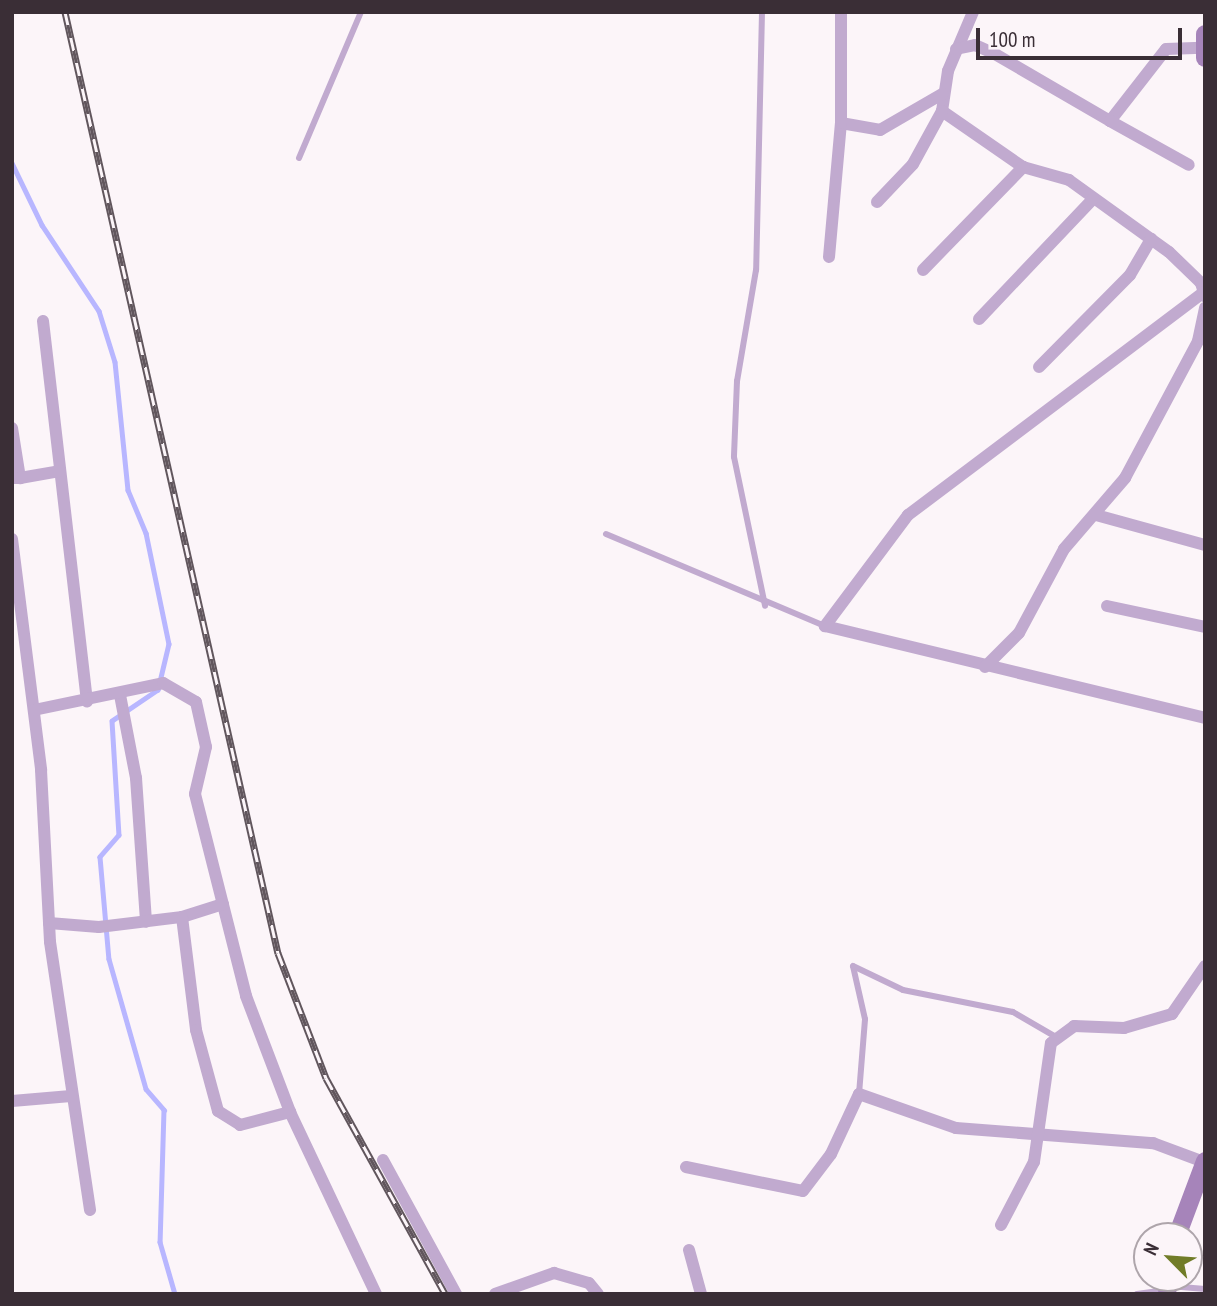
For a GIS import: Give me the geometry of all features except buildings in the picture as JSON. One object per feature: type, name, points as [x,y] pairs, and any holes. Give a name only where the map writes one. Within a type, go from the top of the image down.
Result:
[{"type":"main road","points":[[1182,1222],[1205,1162]]},
{"type":"street","points":[[829,257],[841,123],[841,12]]},
{"type":"street","points":[[877,202],[913,164],[942,111],[942,94],[956,49],[974,12]]},
{"type":"street","points":[[956,49],[975,45],[995,54],[1189,164]]},
{"type":"street","points":[[1110,121],[1166,49],[1204,47]]},
{"type":"street","points":[[841,123],[880,130],[942,94]]},
{"type":"street","points":[[942,111],[1023,167],[1060,176],[1151,239],[1204,288],[908,514],[825,626],[985,667],[1205,718]]},
{"type":"street","points":[[923,270],[1023,167]]},
{"type":"street","points":[[979,318],[1093,199]]},
{"type":"street","points":[[1039,367],[1130,275],[1151,239]]},
{"type":"street","points":[[985,667],[1019,632],[1054,563],[1096,515],[1173,391],[1198,341],[1205,308]]},
{"type":"street","points":[[44,321],[87,701]]},
{"type":"street","points":[[12,428],[16,478],[59,471]]},
{"type":"street","points":[[1096,515],[1205,545]]},
{"type":"street","points":[[12,539],[34,710],[50,923],[71,1096],[90,1210]]},
{"type":"street","points":[[1107,606],[1205,627]]},
{"type":"street","points":[[34,710],[120,695],[163,683],[196,702],[206,747],[195,794],[246,996],[290,1112],[376,1294]]},
{"type":"street","points":[[120,695],[136,778],[146,922]]},
{"type":"street","points":[[50,923],[146,922],[182,917],[223,904]]},
{"type":"street","points":[[182,917],[196,1030],[218,1111],[240,1125],[290,1112]]},
{"type":"street","points":[[1001,1225],[1021,1195],[1038,1135],[1046,1059],[1055,1037],[1074,1026],[1156,1021],[1171,1014],[1205,966]]},
{"type":"street","points":[[686,1167],[803,1191],[831,1154],[859,1094],[956,1128],[1153,1143],[1205,1162]]},
{"type":"street","points":[[12,1101],[71,1096]]},
{"type":"street","points":[[383,1160],[456,1294]]},
{"type":"street","points":[[689,1250],[701,1294]]},
{"type":"street","points":[[495,1294],[554,1273],[589,1283],[598,1294]]},
{"type":"lane","points":[[299,158],[361,12]]},
{"type":"lane","points":[[762,12],[756,270],[737,381],[734,457],[765,606]]},
{"type":"lane","points":[[606,534],[765,606],[825,626]]},
{"type":"lane","points":[[859,1094],[865,1019],[853,966],[903,990],[1013,1012],[1055,1037]]},
{"type":"waterway","points":[[12,163],[42,225],[99,311],[115,362],[128,490],[146,533],[169,644],[158,690],[112,721],[119,835],[100,857],[109,959],[146,1089],[164,1110],[160,1242],[175,1294]]},
{"type":"railway","points":[[65,12],[278,953],[326,1078],[445,1294]]}]
